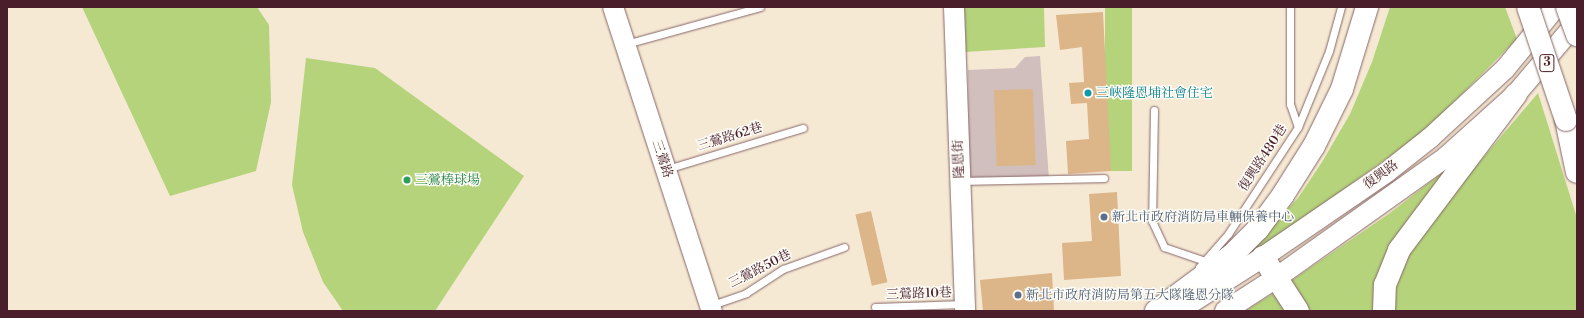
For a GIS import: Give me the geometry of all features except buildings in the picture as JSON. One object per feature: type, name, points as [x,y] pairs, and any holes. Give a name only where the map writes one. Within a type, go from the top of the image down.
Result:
[{"type":"highway","points":[[1166,309],[1232,255],[1258,229],[1283,195],[1314,146],[1342,89],[1367,7]]},
{"type":"highway","name":"3","points":[[1528,7],[1577,153]]},
{"type":"highway","points":[[1567,7],[1577,35]]},
{"type":"highway","points":[[1384,311],[1386,285],[1399,250],[1516,94]]},
{"type":"highway","points":[[1566,120],[1577,172]]},
{"type":"highway","points":[[1263,257],[1298,311]]},
{"type":"main road","name":"三鶯路","points":[[613,7],[711,308]]},
{"type":"main road","name":"隆恩街","points":[[954,7],[964,308]]},
{"type":"main road","name":"復興路","points":[[1166,309],[1263,257],[1387,172],[1430,138],[1504,69],[1556,7]]},
{"type":"main road","name":"復興路","points":[[1225,311],[1276,278],[1446,157],[1516,94],[1577,22]]},
{"type":"lane","points":[[624,44],[760,7]]},
{"type":"lane","name":"復興路480巷","points":[[1290,7],[1290,104],[1298,127]]},
{"type":"lane","name":"復興路480巷","points":[[1166,309],[1228,234],[1298,127],[1329,51],[1341,7]]},
{"type":"lane","points":[[1154,110],[1152,221],[1164,247],[1206,261]]},
{"type":"lane","name":"三鶯路62巷","points":[[665,169],[803,128]]},
{"type":"lane","points":[[960,181],[1104,178]]},
{"type":"lane","name":"三鶯路50巷","points":[[711,308],[746,293],[783,269],[844,247]]},
{"type":"lane","name":"三鶯路10巷","points":[[875,307],[964,308]]},
{"type":"shaded area","points":[[1040,56],[1049,179],[969,181],[968,70],[1015,68],[1025,57]]},
{"type":"green space","points":[[82,7],[257,7],[269,25],[271,102],[256,171],[170,196]]},
{"type":"green space","points":[[960,7],[1044,7],[1045,47],[965,52]]},
{"type":"green space","points":[[1105,7],[1132,7],[1132,171],[1105,171]]},
{"type":"green space","points":[[1390,7],[1505,7],[1517,39],[1440,116],[1410,142],[1222,276],[1298,198],[1322,162],[1350,114],[1372,62]]},
{"type":"green space","name":"三鶯棒球場","points":[[306,58],[375,68],[524,176],[435,311],[343,311],[323,282],[303,232],[292,185]]},
{"type":"green space","points":[[1538,93],[1577,218],[1577,311],[1390,311],[1393,283],[1418,234]]},
{"type":"green space","points":[[1447,169],[1380,275],[1373,311],[1306,311],[1288,283],[1390,213]]},
{"type":"green space","points":[[1277,291],[1291,311],[1245,311]]},
{"type":"place","name":"三峽隆恩埔社會住宅","points":[[1088,93]]},
{"type":"place","name":"三鶯棒球場","points":[[407,180]]},
{"type":"place","name":"新北市政府消防局車輛保養中心","points":[[1104,217]]},
{"type":"place","name":"新北市政府消防局第五大隊隆恩分隊","points":[[1018,295]]}]
